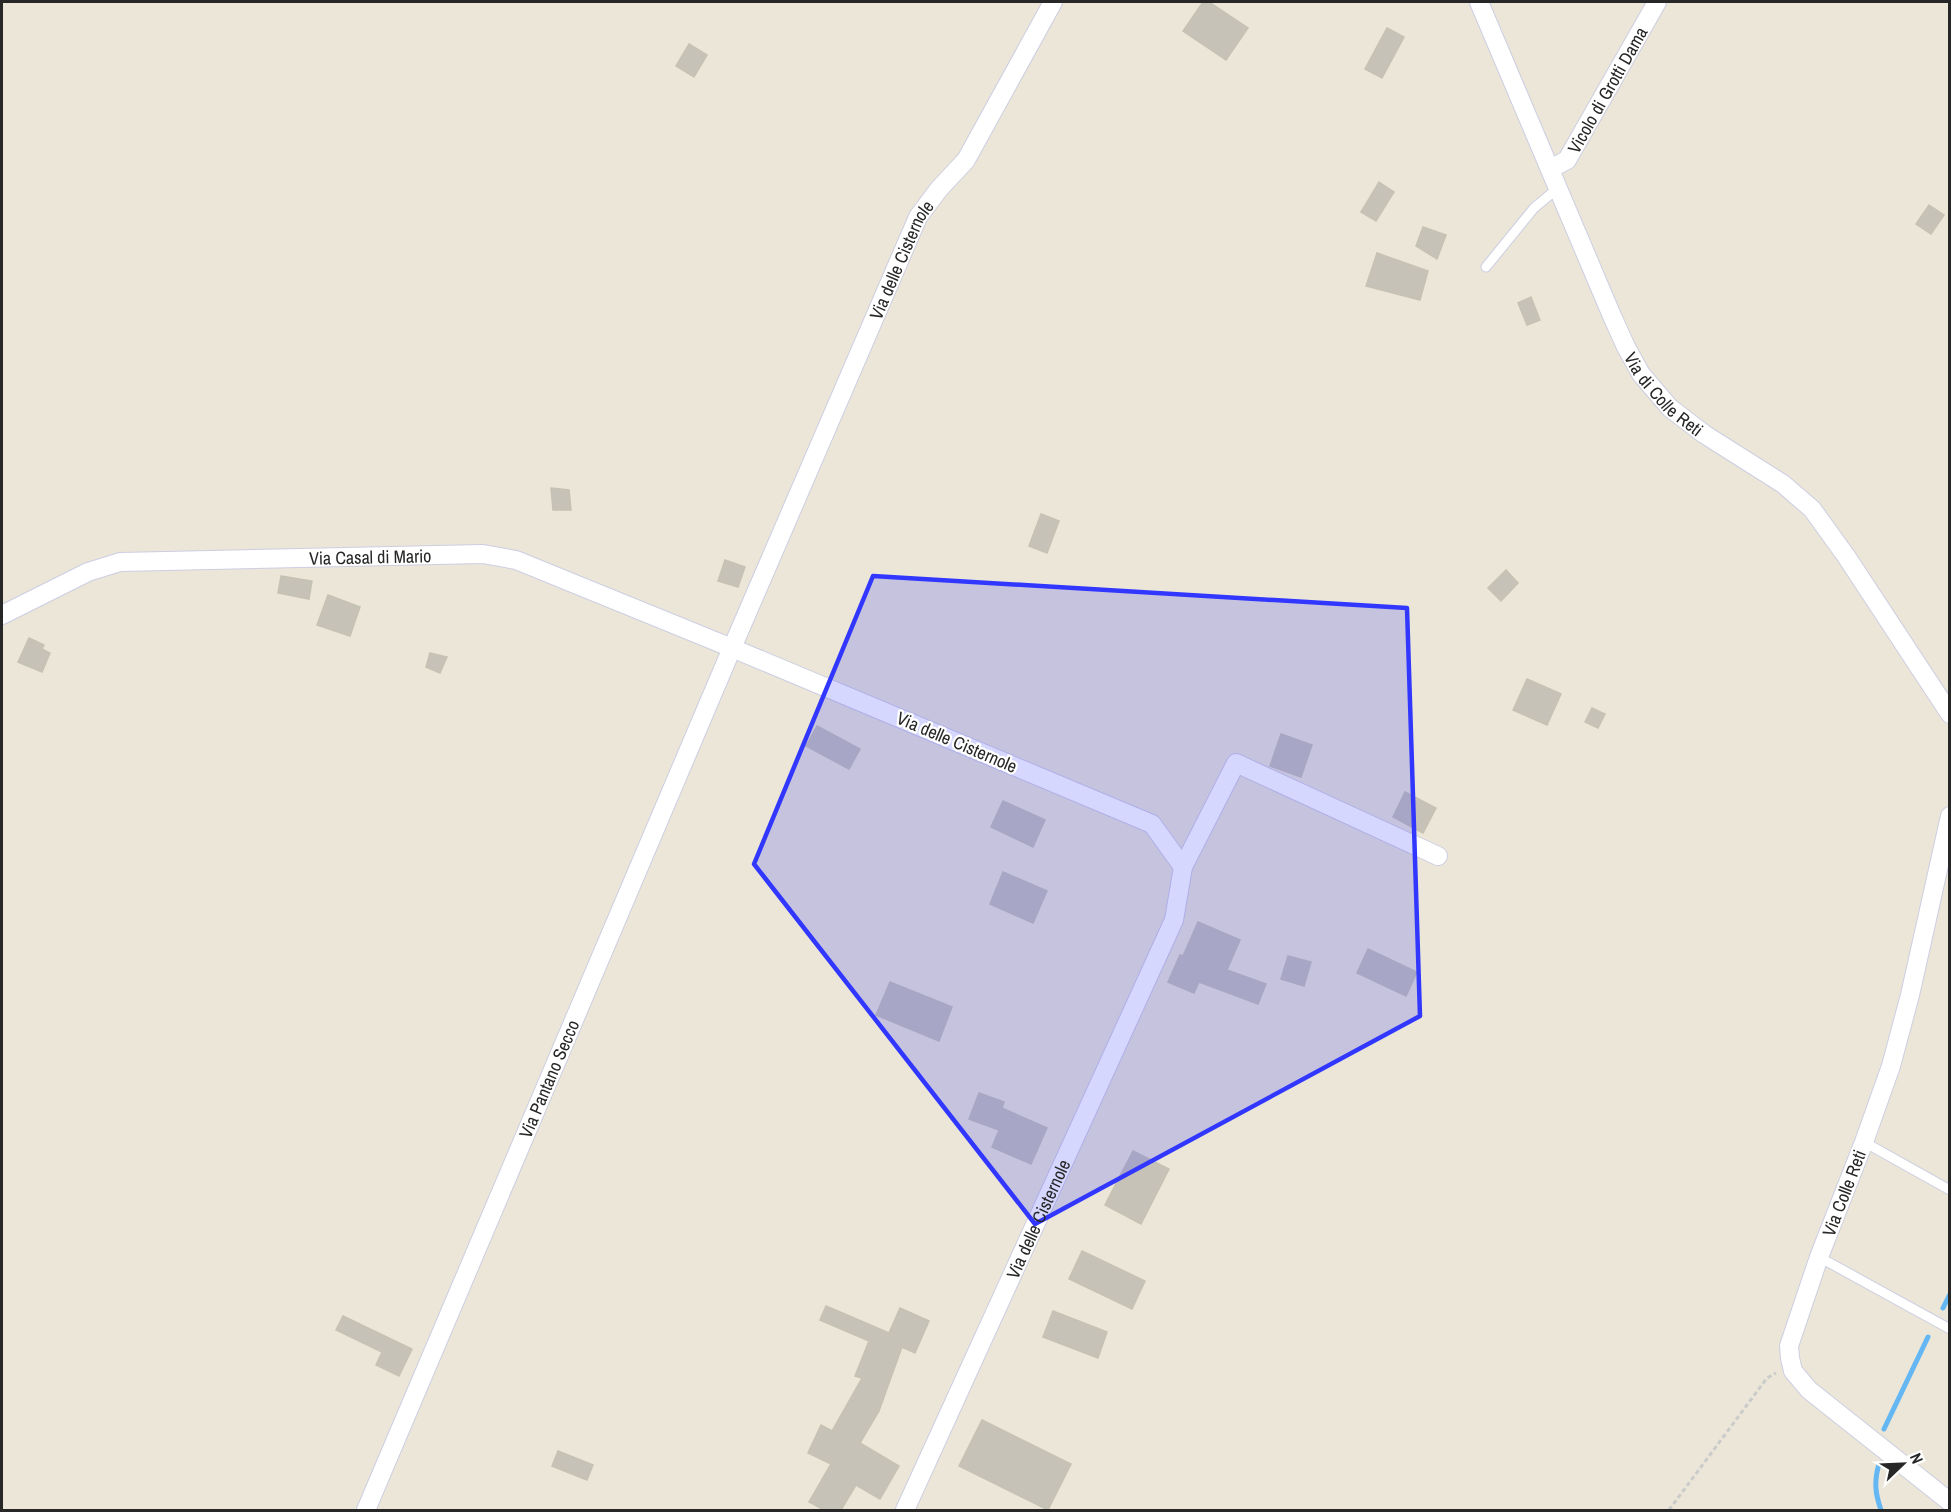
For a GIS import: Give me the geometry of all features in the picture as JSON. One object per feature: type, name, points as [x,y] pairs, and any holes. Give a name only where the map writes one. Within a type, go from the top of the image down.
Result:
[{"type":"street","name":"Via delle Cisternole","points":[[905,1510],[1174,920],[1184,867],[1152,824],[732,648],[918,217],[939,189],[966,160],[1053,2]]},
{"type":"street","name":"Via di Colle Reti","points":[[1479,2],[1626,347],[1645,380],[1679,416],[1783,484],[1812,509],[1846,556],[1950,714]]},
{"type":"street","name":"Vicolo di Grotti Dama","points":[[1550,169],[1567,160],[1657,2]]},
{"type":"street","name":"Via Casal di Mario","points":[[2,615],[88,572],[120,562],[483,554],[516,560],[732,648]]},
{"type":"street","name":"Via Pantano Secco","points":[[366,1510],[732,648]]},
{"type":"street","points":[[1184,867],[1236,763],[1438,856]]},
{"type":"street","name":"Via Colle Reti","points":[[1791,1365],[1789,1346],[1819,1257],[1864,1142],[1902,1029],[1950,816]]},
{"type":"street","points":[[1791,1365],[1797,1377],[1809,1390],[1950,1502]]},
{"type":"lane","points":[[1486,267],[1534,208],[1558,188]]},
{"type":"lane","points":[[1864,1142],[1950,1190]]},
{"type":"lane","points":[[1819,1257],[1950,1329]]},
{"type":"path","points":[[1669,1510],[1767,1378],[1791,1365]]},
{"type":"highlighted area","points":[[873,576],[1407,608],[1420,1016],[1035,1224],[754,864]]},
{"type":"building","points":[[1203,2],[1209,2],[1248,28],[1226,60],[1183,31]]},
{"type":"building","points":[[1387,28],[1404,37],[1382,78],[1365,69]]},
{"type":"building","points":[[689,44],[707,55],[694,77],[676,66]]},
{"type":"building","points":[[1379,182],[1394,192],[1376,221],[1361,212]]},
{"type":"building","points":[[1929,205],[1944,215],[1931,234],[1916,224]]},
{"type":"building","points":[[1423,227],[1446,235],[1437,259],[1416,246]]},
{"type":"building","points":[[1377,253],[1428,271],[1420,300],[1366,286]]},
{"type":"building","points":[[1531,297],[1540,320],[1527,325],[1518,303]]},
{"type":"building","points":[[551,488],[569,490],[571,510],[553,510]]},
{"type":"building","points":[[1041,514],[1059,521],[1047,553],[1029,546]]},
{"type":"building","points":[[725,560],[745,567],[738,587],[718,581]]},
{"type":"building","points":[[1506,570],[1518,583],[1501,601],[1488,588]]},
{"type":"building","points":[[281,576],[312,581],[309,599],[278,593]]},
{"type":"building","points":[[328,595],[360,607],[350,636],[317,625]]},
{"type":"building","points":[[29,638],[44,645],[42,649],[50,653],[42,672],[18,662]]},
{"type":"building","points":[[430,653],[447,657],[440,673],[426,667]]},
{"type":"building","points":[[1527,679],[1561,694],[1547,725],[1513,710]]},
{"type":"building","points":[[1592,708],[1605,714],[1598,728],[1585,722]]},
{"type":"building","points":[[817,726],[860,749],[849,769],[806,746]]},
{"type":"building","points":[[1281,734],[1312,745],[1301,777],[1270,766]]},
{"type":"building","points":[[1405,792],[1436,808],[1423,833],[1393,817]]},
{"type":"building","points":[[1003,801],[1045,820],[1033,847],[991,827]]},
{"type":"building","points":[[1003,872],[1047,891],[1033,923],[990,904]]},
{"type":"building","points":[[1198,922],[1240,940],[1227,970],[1266,984],[1258,1004],[1199,982],[1194,993],[1168,982]]},
{"type":"building","points":[[1368,949],[1417,972],[1406,996],[1357,973]]},
{"type":"building","points":[[1288,956],[1311,962],[1304,986],[1281,979]]},
{"type":"building","points":[[890,982],[952,1007],[939,1041],[876,1015]]},
{"type":"building","points":[[979,1093],[1004,1102],[1002,1108],[1047,1128],[1031,1164],[992,1147],[999,1130],[969,1119]]},
{"type":"building","points":[[1133,1151],[1169,1169],[1141,1224],[1105,1205]]},
{"type":"building","points":[[1082,1251],[1145,1281],[1132,1309],[1069,1279]]},
{"type":"building","points":[[826,1306],[889,1333],[900,1308],[929,1321],[915,1353],[902,1347],[879,1411],[860,1443],[899,1466],[880,1499],[856,1485],[841,1510],[824,1510],[809,1502],[831,1464],[808,1453],[821,1425],[832,1431],[862,1378],[855,1376],[869,1341],[820,1320]]},
{"type":"building","points":[[1053,1311],[1107,1332],[1098,1358],[1043,1337]]},
{"type":"building","points":[[343,1316],[412,1349],[399,1376],[376,1365],[382,1352],[336,1330]]},
{"type":"building","points":[[982,1420],[1071,1464],[1048,1510],[959,1466]]},
{"type":"building","points":[[558,1451],[593,1465],[587,1480],[552,1466]]},
{"type":"waterway","points":[[1943,1308],[1950,1294]]},
{"type":"waterway","points":[[1884,1429],[1928,1337]]},
{"type":"waterway","points":[[1879,1464],[1876,1487],[1881,1510]]}]
